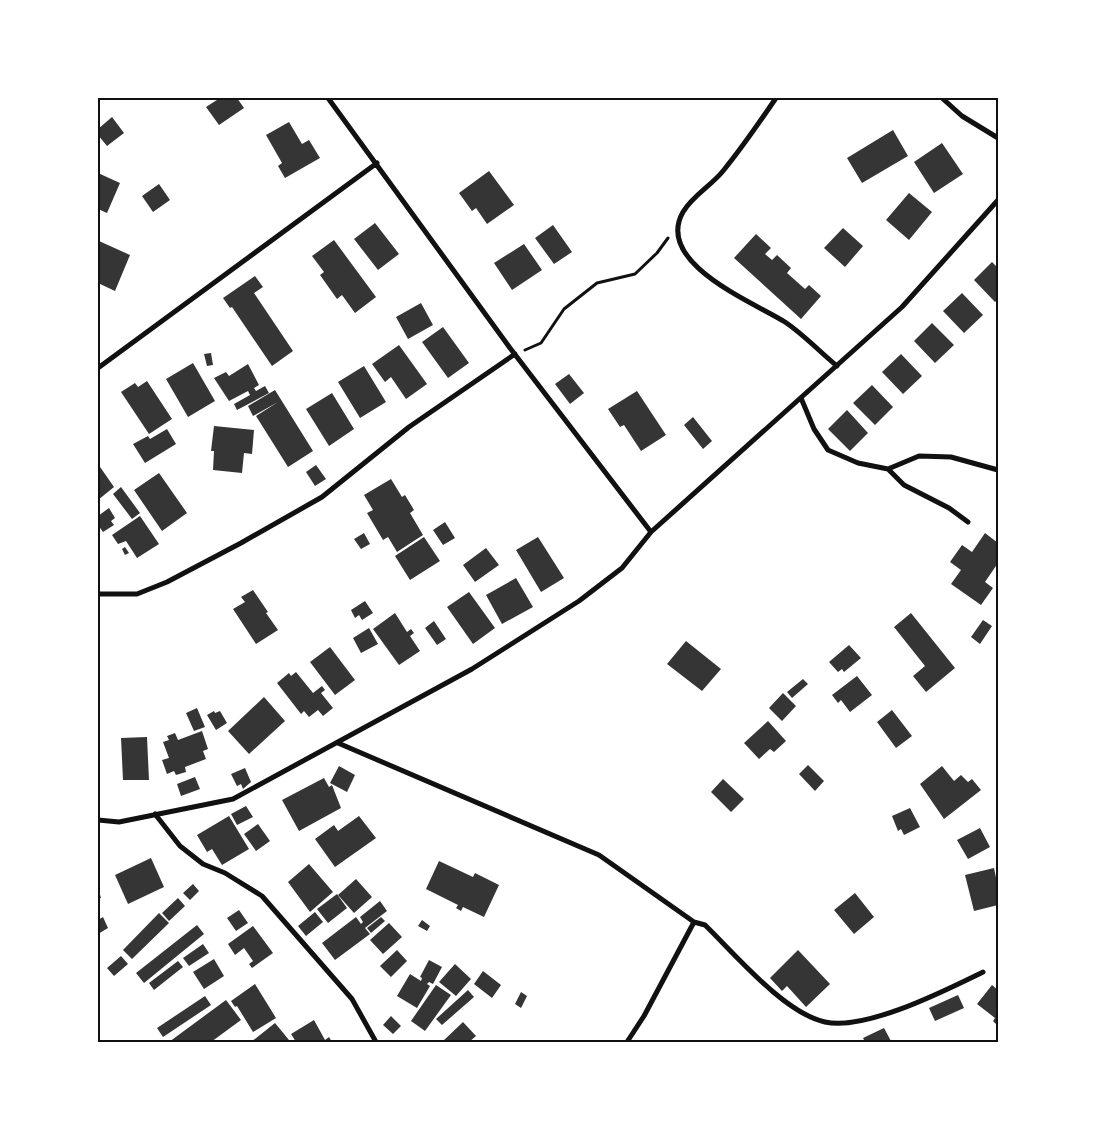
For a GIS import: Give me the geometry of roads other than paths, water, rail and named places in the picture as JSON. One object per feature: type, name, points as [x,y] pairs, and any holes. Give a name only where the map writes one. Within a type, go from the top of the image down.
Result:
[{"type":"street","points":[[328,98],[516,354],[651,532]]},
{"type":"street","points":[[776,98],[722,173],[684,210],[677,225],[680,243],[698,269],[743,300],[785,323],[837,366]]},
{"type":"street","points":[[942,98],[962,116],[998,138]]},
{"type":"street","points":[[98,368],[377,163]]},
{"type":"street","points":[[98,820],[120,822],[233,799],[472,669],[579,601],[622,568],[651,532],[902,307],[998,200]]},
{"type":"street","points":[[98,594],[137,594],[167,582],[322,497],[409,426],[516,354]]},
{"type":"street","points":[[801,398],[814,429],[828,450],[858,463],[888,469],[904,485],[949,508],[968,522]]},
{"type":"street","points":[[888,469],[919,456],[952,457],[998,470]]},
{"type":"street","points":[[338,743],[600,855],[694,922],[705,925],[783,999],[807,1015],[825,1023],[861,1022],[949,988],[983,972]]},
{"type":"street","points":[[155,814],[180,846],[202,864],[225,873],[262,896],[352,999],[376,1042]]},
{"type":"street","points":[[627,1042],[644,1016],[694,922]]}]
